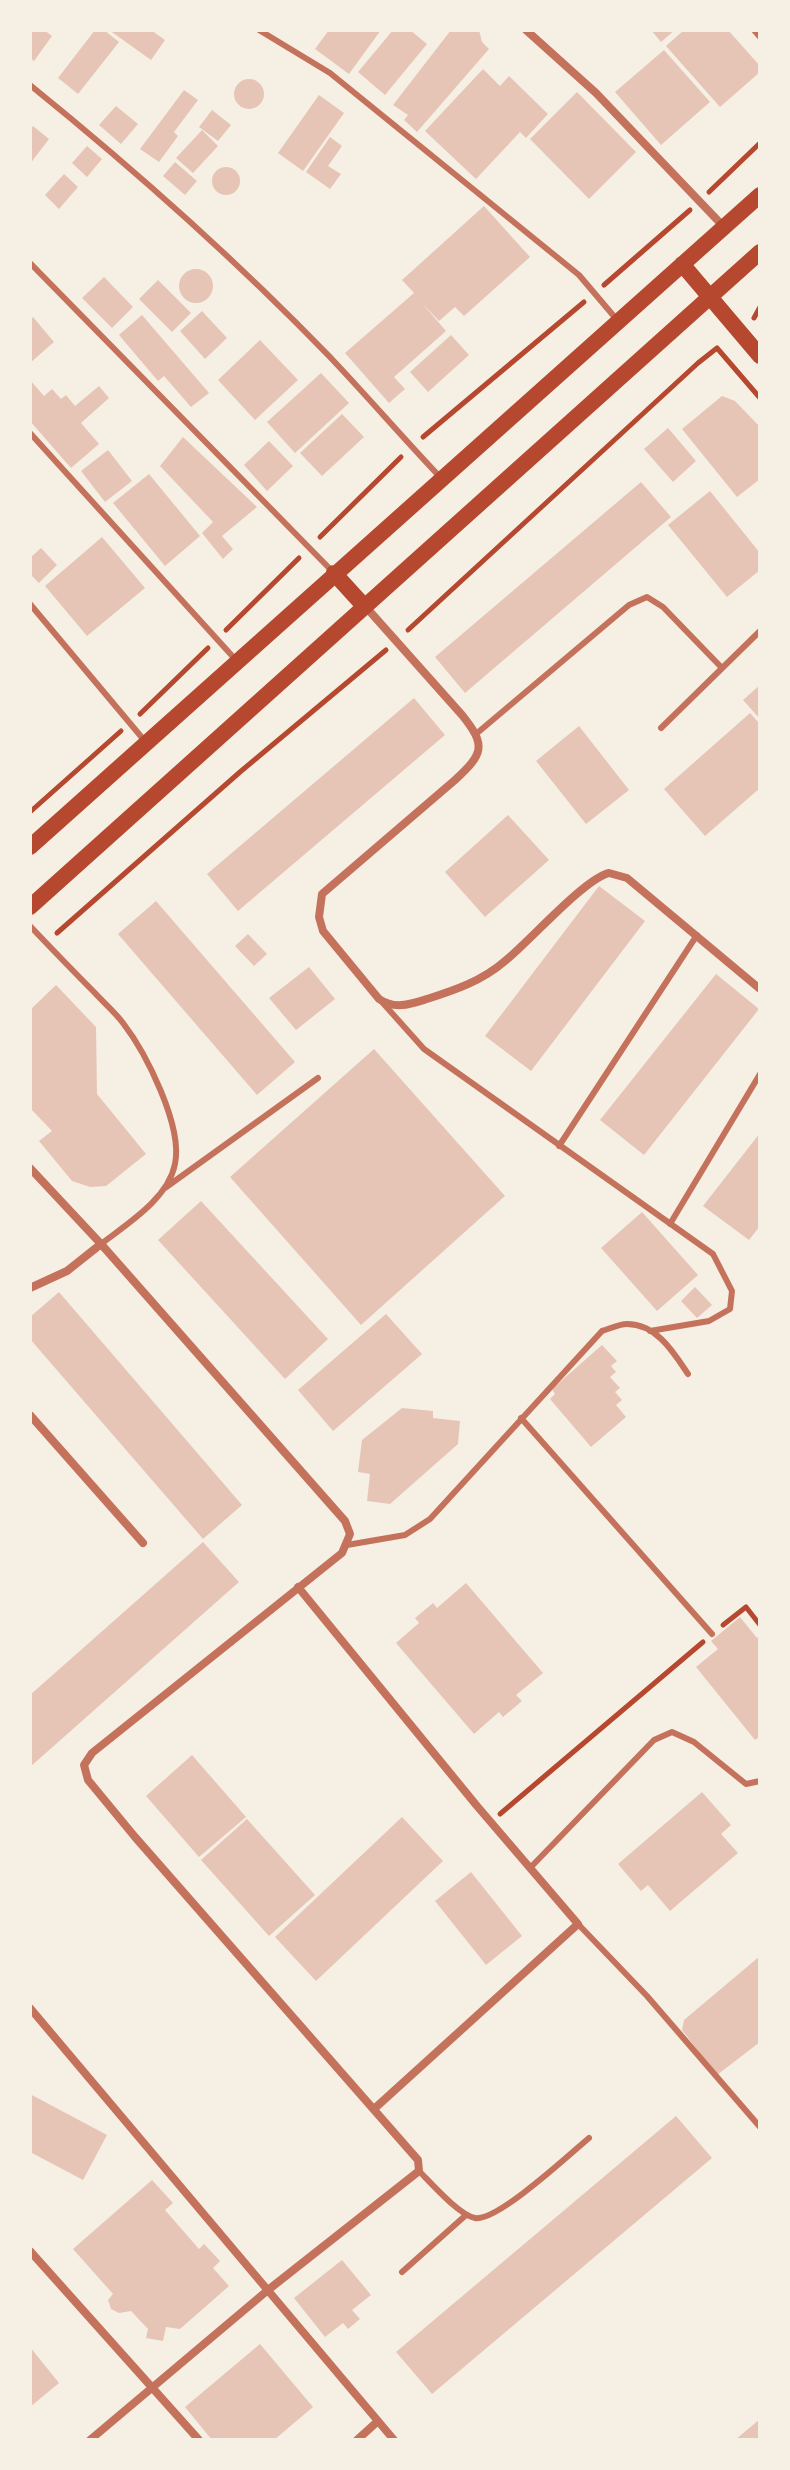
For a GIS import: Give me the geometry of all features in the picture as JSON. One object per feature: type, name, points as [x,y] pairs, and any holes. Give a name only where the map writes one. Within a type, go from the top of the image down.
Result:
[{"type":"main road","points":[[30,847],[760,195]]},
{"type":"main road","points":[[30,907],[760,252]]},
{"type":"main road","points":[[682,264],[760,356]]},
{"type":"main road","points":[[334,573],[364,606]]},
{"type":"street","points":[[526,30],[596,93],[725,227]]},
{"type":"street","points":[[364,606],[462,715],[476,734],[480,750],[472,764],[325,890],[320,899],[319,917],[323,931],[379,999],[390,1005],[407,1005],[476,981],[507,960],[589,882],[609,873],[627,878],[760,989]]},
{"type":"street","points":[[30,1168],[345,1521],[350,1534],[342,1553],[92,1753],[84,1765],[88,1780],[418,2160],[419,2171],[268,2290],[90,2440]]},
{"type":"street","points":[[30,1288],[67,1271],[101,1244]]},
{"type":"street","points":[[30,1415],[143,1543]]},
{"type":"street","points":[[298,1587],[490,1822],[578,1924],[374,2109]]},
{"type":"street","points":[[30,2008],[394,2440]]},
{"type":"street","points":[[30,2251],[199,2440]]},
{"type":"street","points":[[357,2440],[378,2421]]},
{"type":"lane","points":[[259,30],[330,73],[579,275],[618,321]]},
{"type":"lane","points":[[754,30],[760,37]]},
{"type":"lane","points":[[30,85],[137,172],[236,264],[330,357],[441,478]]},
{"type":"lane","points":[[30,263],[334,573]]},
{"type":"lane","points":[[30,433],[237,662]]},
{"type":"lane","points":[[476,734],[629,605],[647,597],[663,607],[722,668]]},
{"type":"lane","points":[[30,604],[147,743]]},
{"type":"lane","points":[[661,728],[760,631]]},
{"type":"lane","points":[[30,926],[123,1022],[148,1065],[165,1101],[173,1130],[175,1164],[163,1189]]},
{"type":"lane","points":[[559,1146],[697,935]]},
{"type":"lane","points":[[379,999],[424,1049],[713,1254],[732,1291],[730,1309],[709,1321],[650,1331]]},
{"type":"lane","points":[[670,1224],[760,1074]]},
{"type":"lane","points":[[101,1244],[138,1216],[163,1189],[318,1078]]},
{"type":"lane","points":[[347,1545],[405,1535],[430,1519],[602,1331],[627,1324],[650,1331],[669,1345],[688,1374]]},
{"type":"lane","points":[[521,1418],[712,1634]]},
{"type":"lane","points":[[530,1868],[654,1740],[672,1732],[694,1742],[746,1784],[760,1781]]},
{"type":"lane","points":[[578,1924],[647,1996],[760,2127]]},
{"type":"lane","points":[[419,2171],[466,2215],[478,2219],[492,2215],[589,2138]]},
{"type":"lane","points":[[402,2272],[466,2215]]},
{"type":"path","points":[[30,812],[130,723],[411,447],[595,293],[699,202],[760,143]]},
{"type":"path","points":[[490,1822],[746,1607],[760,1625]]},
{"type":"building","points":[[33,30],[44,30],[52,36],[34,61],[30,58],[30,35]]},
{"type":"building","points":[[95,30],[104,30],[119,42],[78,94],[58,78]]},
{"type":"building","points":[[109,30],[151,30],[165,40],[151,60]]},
{"type":"building","points":[[329,30],[381,30],[349,74],[315,49]]},
{"type":"building","points":[[393,30],[410,30],[427,44],[385,95],[358,72]]},
{"type":"building","points":[[451,30],[479,30],[482,42],[489,49],[417,132],[404,120],[408,115],[393,105]]},
{"type":"building","points":[[651,30],[675,30],[661,42]]},
{"type":"building","points":[[684,30],[728,30],[760,66],[760,72],[720,107],[666,46]]},
{"type":"building","points":[[664,50],[710,102],[661,145],[615,92]]},
{"type":"building","points":[[483,69],[500,86],[509,76],[548,114],[526,138],[520,132],[476,179],[425,131]]},
{"type":"building","points":[[249,79],[260,83],[264,94],[260,105],[249,109],[238,105],[234,94],[238,83]]},
{"type":"building","points":[[184,90],[198,100],[174,132],[178,136],[159,162],[140,149]]},
{"type":"building","points":[[577,92],[636,152],[589,199],[530,139]]},
{"type":"building","points":[[319,95],[344,113],[303,171],[278,153]]},
{"type":"building","points":[[116,106],[138,124],[121,144],[99,125]]},
{"type":"building","points":[[212,110],[231,125],[218,141],[199,127]]},
{"type":"building","points":[[33,126],[49,139],[30,164],[30,130]]},
{"type":"building","points":[[202,130],[218,146],[193,173],[176,158]]},
{"type":"building","points":[[330,137],[342,146],[328,166],[341,174],[330,189],[306,172]]},
{"type":"building","points":[[87,146],[102,159],[87,177],[72,163]]},
{"type":"building","points":[[175,162],[197,181],[185,195],[163,176]]},
{"type":"building","points":[[226,167],[236,171],[240,181],[236,191],[226,195],[216,191],[212,181],[216,171]]},
{"type":"building","points":[[64,174],[78,187],[59,209],[45,195]]},
{"type":"building","points":[[484,206],[530,257],[464,316],[455,307],[439,321],[421,302],[446,331],[394,377],[405,389],[389,403],[345,353],[414,293],[402,280]]},
{"type":"building","points":[[196,269],[208,274],[213,286],[208,298],[196,303],[184,298],[179,286],[184,274]]},
{"type":"building","points":[[104,277],[133,307],[112,328],[82,298]]},
{"type":"building","points":[[158,280],[191,313],[172,332],[139,299]]},
{"type":"building","points":[[202,311],[227,338],[205,359],[180,331]]},
{"type":"building","points":[[142,315],[209,393],[191,407],[164,376],[158,381],[119,335]]},
{"type":"building","points":[[33,317],[54,342],[30,363],[30,320]]},
{"type":"building","points":[[451,335],[469,355],[428,392],[410,372]]},
{"type":"building","points":[[260,340],[298,380],[255,420],[218,380]]},
{"type":"building","points":[[321,373],[349,403],[295,453],[267,422]]},
{"type":"building","points":[[30,380],[44,396],[52,389],[61,399],[66,395],[75,406],[99,386],[109,398],[81,423],[99,444],[71,468],[30,421]]},
{"type":"building","points":[[722,396],[735,401],[760,427],[760,479],[737,497],[682,429]]},
{"type":"building","points":[[342,414],[364,437],[322,476],[300,453]]},
{"type":"building","points":[[668,428],[696,461],[673,482],[644,449]]},
{"type":"building","points":[[183,437],[257,507],[222,536],[233,549],[223,559],[202,533],[213,522],[160,466]]},
{"type":"building","points":[[269,441],[293,466],[267,491],[244,465]]},
{"type":"building","points":[[108,450],[132,481],[105,502],[81,471]]},
{"type":"building","points":[[149,474],[200,536],[165,566],[113,503]]},
{"type":"building","points":[[641,482],[671,517],[465,693],[435,657]]},
{"type":"building","points":[[710,491],[760,553],[760,570],[727,597],[668,525]]},
{"type":"building","points":[[102,537],[145,588],[87,636],[45,586]]},
{"type":"building","points":[[41,548],[57,565],[39,583],[30,574],[30,558]]},
{"type":"building","points":[[760,685],[760,719],[743,700]]},
{"type":"building","points":[[414,698],[445,735],[238,911],[207,874]]},
{"type":"building","points":[[750,713],[760,724],[760,788],[705,836],[664,789]]},
{"type":"building","points":[[579,726],[629,790],[586,824],[536,761]]},
{"type":"building","points":[[508,815],[549,860],[485,917],[445,872]]},
{"type":"building","points":[[599,886],[645,921],[531,1071],[485,1036]]},
{"type":"building","points":[[156,901],[295,1062],[257,1095],[118,934]]},
{"type":"building","points":[[248,934],[267,954],[254,966],[235,946]]},
{"type":"building","points":[[309,967],[335,999],[296,1030],[269,998]]},
{"type":"building","points":[[716,974],[759,1009],[644,1155],[600,1120]]},
{"type":"building","points":[[56,985],[96,1027],[97,1094],[146,1154],[106,1186],[90,1187],[72,1181],[39,1141],[52,1131],[30,1108],[30,1010]]},
{"type":"building","points":[[374,1049],[505,1196],[361,1325],[230,1177]]},
{"type":"building","points":[[760,1133],[760,1226],[749,1240],[703,1206]]},
{"type":"building","points":[[201,1201],[328,1339],[285,1379],[158,1240]]},
{"type":"building","points":[[642,1212],[698,1275],[657,1311],[601,1248]]},
{"type":"building","points":[[695,1287],[712,1305],[697,1318],[681,1301]]},
{"type":"building","points":[[59,1292],[242,1505],[203,1539],[30,1339],[30,1317]]},
{"type":"building","points":[[386,1314],[422,1354],[333,1431],[298,1390]]},
{"type":"building","points":[[602,1345],[617,1361],[611,1366],[616,1372],[610,1377],[620,1388],[615,1392],[622,1400],[616,1405],[626,1417],[591,1447],[550,1399],[555,1394],[552,1389]]},
{"type":"building","points":[[402,1408],[433,1411],[433,1418],[460,1421],[458,1444],[390,1504],[367,1501],[370,1474],[358,1472],[362,1440]]},
{"type":"building","points":[[203,1542],[239,1582],[30,1767],[30,1695]]},
{"type":"building","points":[[466,1583],[543,1673],[516,1695],[522,1701],[503,1717],[499,1712],[474,1734],[396,1643],[419,1623],[415,1618],[433,1603],[437,1608]]},
{"type":"building","points":[[740,1617],[757,1638],[760,1635],[760,1736],[755,1740],[696,1667],[718,1649],[711,1641]]},
{"type":"building","points":[[192,1755],[246,1817],[199,1857],[146,1796]]},
{"type":"building","points":[[702,1792],[731,1825],[721,1834],[738,1853],[670,1911],[648,1885],[641,1891],[618,1864]]},
{"type":"building","points":[[402,1817],[443,1861],[316,1981],[275,1937]]},
{"type":"building","points":[[247,1819],[315,1895],[269,1936],[201,1860]]},
{"type":"building","points":[[471,1872],[522,1936],[486,1965],[435,1901]]},
{"type":"building","points":[[760,1956],[760,2042],[717,2075],[682,2030],[684,2020]]},
{"type":"building","points":[[30,2094],[107,2135],[83,2180],[30,2152]]},
{"type":"building","points":[[676,2116],[712,2158],[432,2394],[396,2352]]},
{"type":"building","points":[[152,2180],[173,2203],[165,2210],[199,2249],[204,2244],[220,2261],[213,2268],[229,2286],[180,2329],[166,2327],[163,2341],[146,2338],[148,2329],[131,2311],[119,2313],[111,2309],[108,2300],[113,2294],[73,2249]]},
{"type":"building","points":[[342,2260],[371,2295],[352,2310],[360,2319],[348,2329],[343,2323],[325,2337],[294,2298]]},
{"type":"building","points":[[260,2344],[313,2407],[274,2440],[212,2440],[185,2407]]},
{"type":"building","points":[[30,2347],[59,2383],[30,2407]]},
{"type":"building","points":[[760,2419],[760,2440],[735,2440]]}]
